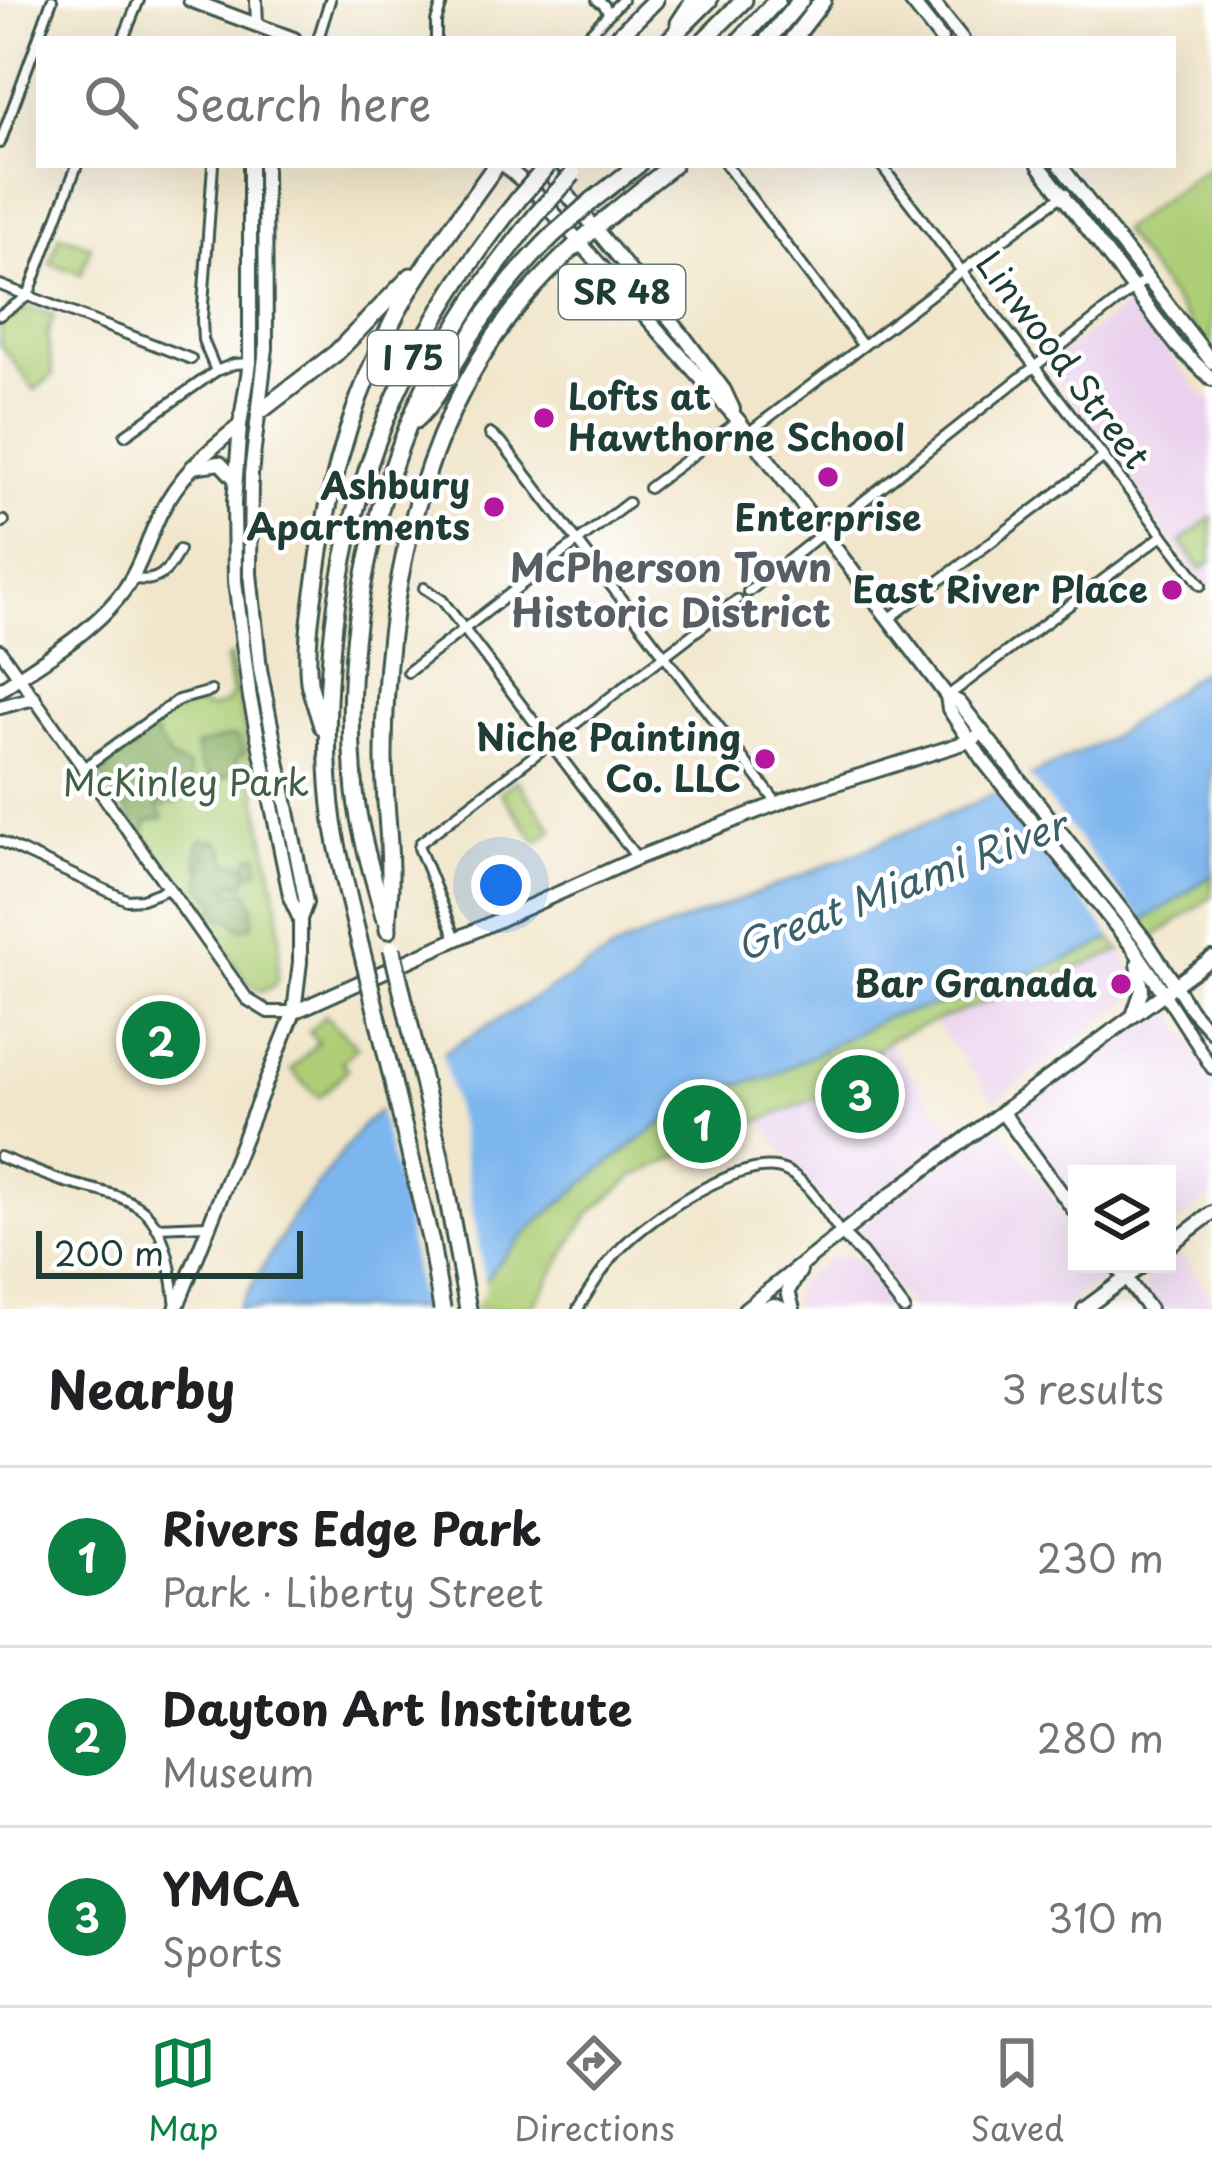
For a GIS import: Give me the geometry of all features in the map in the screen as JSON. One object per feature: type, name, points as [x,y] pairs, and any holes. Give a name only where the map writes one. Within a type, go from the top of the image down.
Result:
[{"type":"highway","points":[[619,36],[655,0]]},
{"type":"highway","points":[[672,36],[694,0]]},
{"type":"highway","points":[[673,36],[709,0]]},
{"type":"highway","points":[[708,36],[744,0]]},
{"type":"highway","points":[[744,36],[777,0]]},
{"type":"highway","points":[[771,36],[801,0]]},
{"type":"highway","points":[[795,36],[823,0]]},
{"type":"highway","points":[[327,746],[309,676],[313,600],[327,505],[349,424],[399,310],[498,168]]},
{"type":"highway","name":"I 75","points":[[442,1309],[333,820],[327,746],[331,651],[340,571],[380,431],[417,348],[452,287],[544,168]]},
{"type":"highway","points":[[410,426],[430,406],[493,303],[559,230],[634,168]]},
{"type":"highway","points":[[639,191],[655,168]]},
{"type":"highway","points":[[388,930],[385,688],[401,563],[429,472],[452,413],[513,311],[579,242],[669,168]]},
{"type":"highway","name":"I 75","points":[[468,1309],[440,1156],[355,792],[352,698],[358,614],[380,506],[432,373],[473,299],[577,170]]},
{"type":"highway","points":[[259,412],[336,353],[431,259]]},
{"type":"main road","points":[[190,0],[257,32]]},
{"type":"main road","points":[[910,0],[938,36]]},
{"type":"main road","points":[[931,0],[960,36]]},
{"type":"main road","points":[[250,168],[250,363],[240,425],[234,539],[240,634],[291,901],[300,920]]},
{"type":"main road","points":[[176,1308],[294,1012],[300,920],[306,903],[262,684],[251,596],[250,505],[265,364],[265,168]]},
{"type":"main road","name":"SR 48","points":[[504,168],[534,191],[559,230],[579,242],[739,421],[947,696],[949,709],[997,751],[1137,946]]},
{"type":"main road","name":"SR 48","points":[[548,168],[710,371],[739,421]]},
{"type":"main road","points":[[1042,168],[1178,347],[1212,379]]},
{"type":"main road","points":[[1062,168],[1212,362]]},
{"type":"main road","points":[[0,690],[119,598],[164,507],[190,467],[240,425]]},
{"type":"main road","points":[[190,467],[220,463],[236,480]]},
{"type":"main road","points":[[0,707],[34,698]]},
{"type":"main road","points":[[294,1012],[637,858],[777,803],[976,737]]},
{"type":"main road","name":"SR 48","points":[[976,737],[982,759],[1137,946]]},
{"type":"main road","points":[[1137,946],[1170,990]]},
{"type":"main road","points":[[1132,1015],[1142,990],[1137,946]]},
{"type":"main road","points":[[745,1309],[1212,958]]},
{"type":"main road","points":[[1002,1112],[1068,1202]]},
{"type":"main road","points":[[1176,1240],[1212,1213]]},
{"type":"main road","points":[[760,1309],[774,1305],[789,1309],[788,1291],[807,1260]]},
{"type":"main road","points":[[1122,1273],[1149,1309]]},
{"type":"main road","points":[[1084,1309],[1133,1273]]},
{"type":"street","points":[[39,36],[52,0]]},
{"type":"street","points":[[125,36],[139,0]]},
{"type":"street","points":[[256,0],[257,32]]},
{"type":"street","points":[[319,36],[330,0]]},
{"type":"street","points":[[436,36],[443,0]]},
{"type":"street","points":[[597,0],[609,14]]},
{"type":"street","points":[[587,36],[622,0]]},
{"type":"street","points":[[0,142],[36,44]]},
{"type":"street","points":[[0,315],[28,296],[76,168]]},
{"type":"street","points":[[213,168],[202,319],[206,349],[216,371]]},
{"type":"street","points":[[728,168],[863,346]]},
{"type":"street","name":"Linwood Street","points":[[884,168],[1201,584]]},
{"type":"street","points":[[748,433],[1076,185]]},
{"type":"street","points":[[748,592],[1146,279]]},
{"type":"street","points":[[0,285],[191,359]]},
{"type":"street","points":[[125,436],[216,371],[234,364],[265,364]]},
{"type":"street","points":[[240,425],[259,412]]},
{"type":"street","points":[[649,488],[739,421]]},
{"type":"street","points":[[490,434],[503,444],[777,803]]},
{"type":"street","points":[[890,618],[1104,457]]},
{"type":"street","points":[[409,672],[628,503]]},
{"type":"street","points":[[947,696],[1163,535]]},
{"type":"street","points":[[132,578],[155,579],[168,569],[179,550]]},
{"type":"street","points":[[424,588],[442,600],[465,629],[637,858]]},
{"type":"street","points":[[456,938],[419,848],[423,840],[737,600]]},
{"type":"street","points":[[0,650],[248,999],[268,1012],[294,1012]]},
{"type":"street","points":[[82,769],[183,697],[211,691]]},
{"type":"street","points":[[0,842],[127,900],[168,890]]},
{"type":"street","points":[[1170,990],[1212,1033]]},
{"type":"street","points":[[1170,990],[1212,1068]]},
{"type":"street","points":[[0,1157],[141,1208],[156,1227],[167,1257],[176,1308]]},
{"type":"street","points":[[578,1309],[608,1262],[653,1219],[738,1174],[777,1167],[803,1183],[904,1309]]},
{"type":"street","points":[[156,1227],[208,1225]]},
{"type":"shaded area","points":[[1129,304],[1212,401],[1212,582],[1207,589],[1046,365]]},
{"type":"shaded area","points":[[1121,951],[1138,980],[1132,999],[995,1102],[934,1022]]},
{"type":"shaded area","points":[[1166,1008],[1174,1014],[1212,1078],[1212,1196],[1176,1224],[1176,1165],[1068,1165],[1068,1188],[1013,1113],[1150,1009]]},
{"type":"shaded area","points":[[888,1042],[957,1136],[841,1223],[760,1121],[820,1097]]},
{"type":"shaded area","points":[[994,1126],[1002,1129],[1068,1219],[1068,1273],[1107,1274],[1062,1309],[912,1309],[855,1230]]},
{"type":"shaded area","points":[[1176,1254],[1212,1298],[1212,1309],[1159,1309],[1147,1292],[1146,1277],[1176,1273]]},
{"type":"shaded area","points":[[848,1255],[858,1259],[896,1309],[798,1309],[792,1300],[795,1286],[830,1258]]},
{"type":"green space","points":[[1212,164],[1212,353],[1121,230]]},
{"type":"green space","points":[[60,235],[91,246],[81,274],[50,263]]},
{"type":"green space","points":[[26,307],[54,315],[47,335],[53,375],[35,390],[0,344],[0,325]]},
{"type":"green space","points":[[1212,517],[1212,561],[1201,569],[1181,542]]},
{"type":"green space","points":[[242,526],[255,673],[299,903],[256,703],[241,592]]},
{"type":"green space","name":"McKinley Park","points":[[230,656],[278,906],[277,981],[262,991],[251,986],[96,769],[182,705],[194,703],[211,709],[226,703],[232,694],[226,659]]},
{"type":"green space","points":[[153,732],[171,760],[188,767],[190,778],[182,800],[173,804],[167,799],[166,807],[156,801],[163,818],[147,821],[141,833],[96,769],[111,772],[96,766],[136,737]]},
{"type":"green space","points":[[233,736],[244,753],[236,760],[235,772],[211,779],[200,766],[196,746]]},
{"type":"green space","points":[[517,780],[553,830],[537,842],[500,792]]},
{"type":"green space","points":[[204,838],[224,848],[229,864],[239,862],[247,868],[248,859],[259,856],[258,871],[248,874],[245,884],[235,882],[228,888],[230,895],[249,892],[253,926],[240,929],[216,915],[217,905],[199,884],[208,846],[201,869],[197,853]]},
{"type":"green space","points":[[1212,875],[1212,897],[1151,939],[1138,924]]},
{"type":"green space","points":[[1110,939],[1121,951],[893,1037],[820,1097],[633,1177],[589,1214],[531,1309],[465,1309],[496,1265],[539,1221],[695,1098],[768,1078],[887,1017],[970,997]]},
{"type":"green space","points":[[325,1015],[357,1047],[342,1062],[348,1069],[319,1098],[291,1070],[318,1042],[309,1032]]},
{"type":"water","name":"Great Miami River","points":[[1212,660],[1212,875],[1165,908],[1090,950],[970,997],[887,1017],[768,1078],[695,1098],[539,1221],[496,1265],[465,1309],[238,1309],[295,1214],[362,1126],[446,1051],[625,944],[966,807],[1111,737]]},
{"type":"pier","points":[[1025,771],[1146,926],[1116,943],[993,787]]},
{"type":"pier","points":[[441,1048],[486,1289],[472,1309],[421,1309],[405,1215],[378,1104]]},
{"type":"place","name":"Lofts at Hawthorne School","points":[[544,418]]},
{"type":"place","name":"Enterprise","points":[[828,477]]},
{"type":"place","name":"Ashbury Apartments","points":[[494,507]]},
{"type":"place","name":"East River Place","points":[[1172,590]]},
{"type":"place","name":"Niche Painting Co. LLC","points":[[765,759]]},
{"type":"place","name":"Bar Granada","points":[[1121,984]]},
{"type":"place","name":"Dayton Art Institute","points":[[161,1040]]},
{"type":"place","name":"YMCA","points":[[860,1094]]},
{"type":"place","name":"Rivers Edge Park","points":[[702,1124]]},
{"type":"district","name":"McPherson Town Historic District","points":[[671,590]]}]
